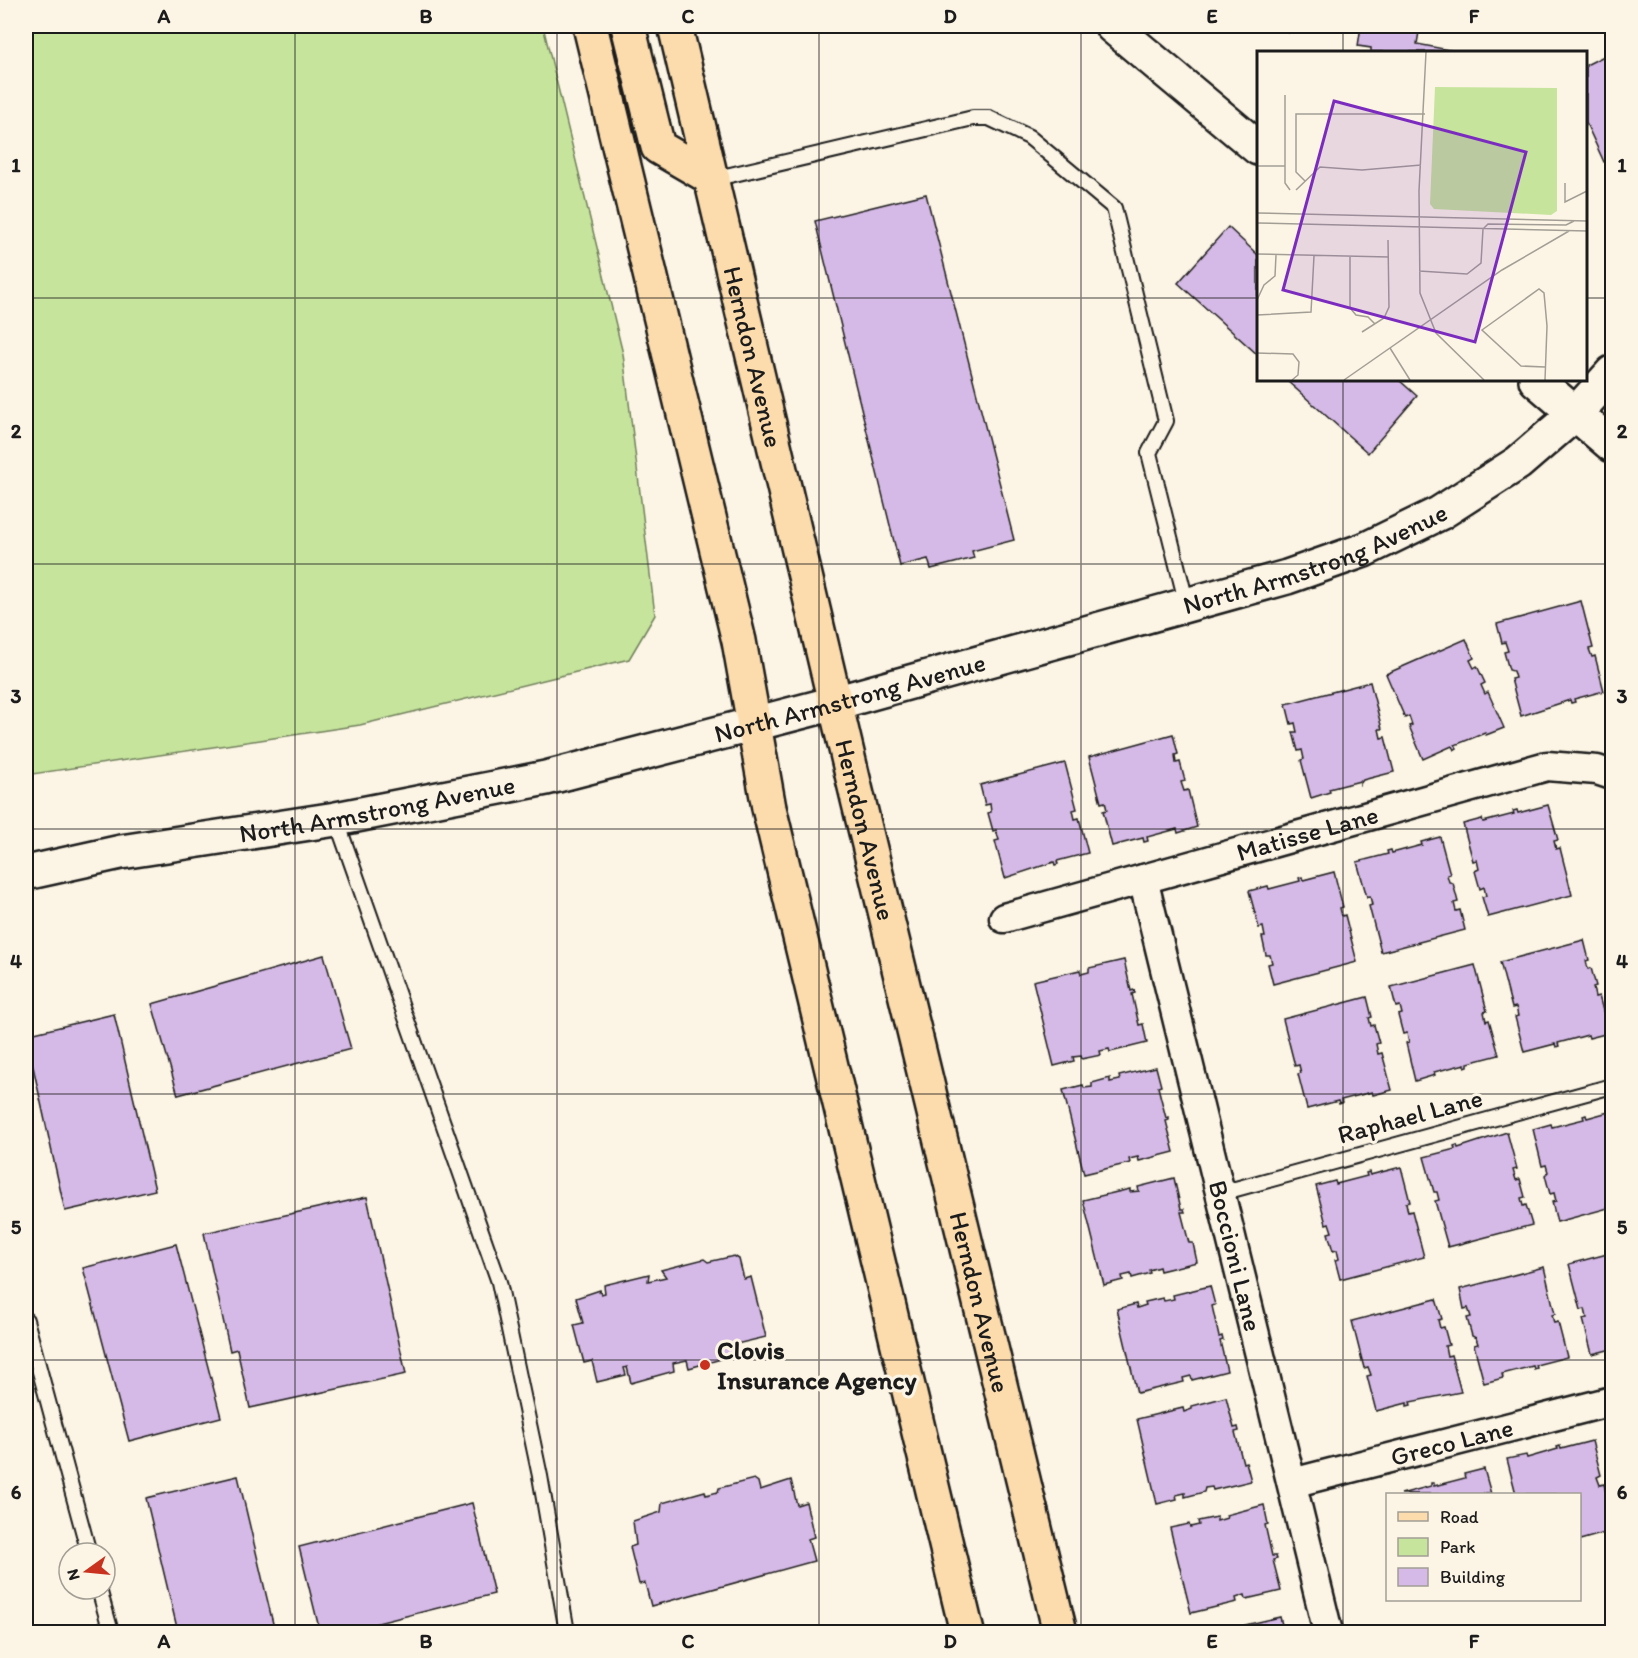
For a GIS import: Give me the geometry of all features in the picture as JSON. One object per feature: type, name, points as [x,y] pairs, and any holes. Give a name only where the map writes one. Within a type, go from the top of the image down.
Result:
[{"type":"main road","points":[[590,26],[740,641],[769,808],[967,1632]]},
{"type":"main road","points":[[628,26],[658,147],[712,179]]},
{"type":"main road","name":"Herndon Avenue","points":[[675,26],[835,703],[1060,1632]]},
{"type":"street","points":[[1112,26],[1257,147]]},
{"type":"street","name":"North Armstrong Avenue","points":[[26,873],[121,852],[336,819],[546,778],[835,703],[1287,577],[1364,550],[1440,513],[1518,463],[1576,413],[1612,373]]},
{"type":"street","points":[[1537,381],[1612,445]]},
{"type":"street","name":"Matisse Lane","points":[[1004,918],[1547,766],[1597,770],[1612,775]]},
{"type":"street","name":"Boccioni Lane","points":[[1143,879],[1328,1632]]},
{"type":"street","name":"Greco Lane","points":[[1292,1484],[1612,1401]]},
{"type":"lane","points":[[712,179],[973,118],[989,118],[1041,144],[1114,207],[1166,421],[1149,453],[1187,605]]},
{"type":"lane","points":[[336,819],[499,1282],[540,1476],[567,1632]]},
{"type":"lane","name":"Raphael Lane","points":[[1221,1193],[1612,1086]]},
{"type":"lane","points":[[26,1320],[86,1541]]},
{"type":"lane","points":[[102,1601],[111,1632]]},
{"type":"green space","points":[[26,26],[543,26],[623,354],[655,615],[629,659],[360,725],[26,775]]},
{"type":"building","points":[[1281,26],[1295,26],[1288,33]]},
{"type":"building","points":[[1361,26],[1420,26],[1417,44],[1454,51],[1371,51],[1371,48],[1358,46]]},
{"type":"building","points":[[1612,52],[1612,158],[1604,162],[1587,125],[1587,64]]},
{"type":"building","points":[[926,194],[1014,540],[972,551],[974,558],[931,569],[928,559],[900,566],[815,221]]},
{"type":"building","points":[[1228,227],[1257,254],[1257,354],[1178,283]]},
{"type":"building","points":[[1287,381],[1400,381],[1417,396],[1368,453]]},
{"type":"building","points":[[1581,601],[1593,648],[1589,649],[1592,657],[1595,656],[1604,691],[1574,699],[1575,702],[1571,703],[1570,700],[1521,716],[1511,679],[1515,678],[1513,671],[1509,670],[1504,652],[1508,651],[1505,642],[1502,643],[1497,624]]},
{"type":"building","points":[[1466,639],[1474,658],[1470,660],[1474,668],[1477,666],[1485,683],[1481,685],[1485,694],[1488,692],[1504,728],[1455,745],[1457,748],[1454,750],[1452,746],[1423,759],[1409,726],[1412,725],[1409,716],[1405,718],[1386,674]]},
{"type":"building","points":[[1370,682],[1382,729],[1379,729],[1381,738],[1385,737],[1394,772],[1363,780],[1360,784],[1360,781],[1329,789],[1330,792],[1311,798],[1301,760],[1304,759],[1302,750],[1298,751],[1293,732],[1297,732],[1295,723],[1291,724],[1286,704]]},
{"type":"building","points":[[1173,734],[1178,754],[1175,755],[1176,763],[1180,762],[1185,781],[1181,782],[1184,791],[1188,790],[1197,827],[1178,833],[1177,829],[1147,837],[1148,841],[1144,842],[1143,838],[1112,846],[1103,811],[1107,810],[1105,802],[1101,803],[1089,757]]},
{"type":"building","points":[[1065,763],[1077,809],[1073,810],[1075,819],[1079,818],[1088,853],[1057,861],[1058,864],[1055,865],[1054,862],[1005,878],[995,841],[999,840],[996,830],[993,831],[988,813],[991,812],[990,804],[985,805],[980,785]]},
{"type":"building","points":[[1548,805],[1558,840],[1554,841],[1556,849],[1560,848],[1572,895],[1488,917],[1482,897],[1486,896],[1484,887],[1480,889],[1475,871],[1479,869],[1477,860],[1473,861],[1463,824],[1482,819],[1483,822],[1514,814],[1513,811],[1517,810],[1518,813]]},
{"type":"building","points":[[1440,837],[1450,874],[1447,875],[1449,882],[1453,883],[1458,902],[1454,903],[1456,911],[1460,910],[1465,930],[1381,952],[1369,906],[1372,905],[1370,896],[1367,897],[1357,862],[1388,854],[1387,851],[1391,850],[1392,853],[1422,845],[1421,842]]},
{"type":"building","points":[[1334,872],[1343,907],[1340,908],[1342,916],[1345,915],[1357,962],[1273,984],[1268,964],[1272,963],[1270,955],[1266,955],[1262,937],[1265,937],[1263,927],[1259,928],[1249,891],[1268,886],[1269,889],[1300,881],[1299,878],[1302,877],[1303,880]]},
{"type":"building","points":[[1584,940],[1589,960],[1586,961],[1588,969],[1591,968],[1596,986],[1593,987],[1595,997],[1599,996],[1609,1033],[1589,1038],[1588,1035],[1558,1043],[1559,1046],[1556,1047],[1555,1044],[1524,1052],[1515,1017],[1518,1016],[1516,1007],[1512,1008],[1500,962]]},
{"type":"building","points":[[324,955],[351,1049],[178,1095],[152,1004]]},
{"type":"building","points":[[1124,960],[1131,991],[1134,990],[1135,993],[1132,994],[1139,1025],[1143,1024],[1147,1043],[1110,1052],[1109,1049],[1100,1051],[1101,1055],[1082,1059],[1081,1056],[1073,1057],[1074,1061],[1054,1066],[1033,981],[1080,970],[1081,974],[1089,972],[1089,968]]},
{"type":"building","points":[[1475,965],[1487,1011],[1484,1012],[1486,1021],[1489,1020],[1499,1055],[1468,1063],[1465,1067],[1465,1064],[1434,1072],[1435,1075],[1415,1081],[1406,1043],[1409,1042],[1407,1033],[1403,1034],[1398,1015],[1402,1014],[1400,1006],[1396,1007],[1391,987]]},
{"type":"building","points":[[1367,997],[1372,1017],[1369,1018],[1371,1026],[1374,1025],[1379,1043],[1376,1044],[1378,1054],[1382,1053],[1392,1090],[1373,1095],[1372,1092],[1341,1100],[1342,1103],[1339,1104],[1338,1101],[1307,1109],[1298,1074],[1301,1073],[1299,1065],[1295,1066],[1283,1019]]},
{"type":"building","points":[[114,1014],[155,1190],[65,1211],[26,1035]]},
{"type":"building","points":[[1156,1067],[1161,1086],[1158,1087],[1166,1118],[1169,1117],[1166,1121],[1174,1152],[1139,1161],[1138,1157],[1129,1159],[1130,1163],[1084,1174],[1063,1090],[1083,1085],[1084,1088],[1092,1087],[1092,1083],[1110,1078],[1110,1082],[1120,1080],[1119,1076]]},
{"type":"building","points":[[1612,1111],[1612,1207],[1557,1222],[1552,1202],[1556,1201],[1554,1193],[1550,1194],[1545,1175],[1548,1172],[1546,1165],[1542,1166],[1533,1129],[1551,1124],[1552,1127],[1584,1119],[1583,1116],[1586,1115],[1587,1118]]},
{"type":"building","points":[[1507,1132],[1517,1169],[1513,1170],[1516,1180],[1520,1179],[1525,1197],[1521,1198],[1523,1206],[1526,1205],[1532,1225],[1448,1247],[1435,1201],[1439,1200],[1437,1192],[1434,1192],[1424,1157],[1455,1149],[1454,1146],[1457,1145],[1458,1148]]},
{"type":"building","points":[[1401,1167],[1410,1202],[1406,1203],[1408,1212],[1412,1211],[1424,1257],[1340,1279],[1335,1260],[1339,1259],[1337,1250],[1333,1251],[1328,1233],[1332,1232],[1329,1223],[1326,1224],[1316,1186],[1335,1181],[1336,1184],[1367,1176],[1366,1173],[1369,1172],[1370,1175]]},
{"type":"building","points":[[1174,1178],[1181,1209],[1185,1212],[1181,1212],[1189,1243],[1193,1243],[1197,1262],[1160,1271],[1159,1267],[1149,1270],[1150,1273],[1132,1278],[1131,1274],[1122,1276],[1123,1280],[1104,1285],[1083,1200],[1130,1189],[1130,1192],[1139,1191],[1138,1187]]},
{"type":"building","points":[[367,1197],[406,1374],[250,1408],[237,1349],[230,1351],[204,1233]]},
{"type":"building","points":[[176,1244],[221,1417],[129,1441],[83,1268]]},
{"type":"building","points":[[1611,1253],[1612,1349],[1592,1354],[1583,1319],[1587,1318],[1585,1309],[1581,1310],[1569,1264]]},
{"type":"building","points":[[734,1256],[739,1259],[744,1279],[751,1277],[766,1337],[732,1345],[732,1356],[689,1368],[687,1360],[673,1363],[674,1371],[631,1383],[627,1367],[624,1368],[626,1375],[597,1382],[592,1361],[584,1363],[574,1325],[583,1323],[576,1298],[600,1290],[601,1294],[605,1293],[604,1285],[649,1274],[648,1281],[666,1277],[661,1270],[704,1259],[708,1262]]},
{"type":"building","points":[[1544,1267],[1555,1314],[1552,1315],[1554,1323],[1558,1322],[1567,1357],[1536,1365],[1537,1368],[1534,1369],[1533,1366],[1502,1374],[1503,1378],[1484,1383],[1474,1345],[1478,1344],[1476,1338],[1472,1336],[1467,1318],[1471,1317],[1468,1308],[1464,1309],[1460,1289]]},
{"type":"building","points":[[1210,1286],[1219,1337],[1222,1336],[1223,1340],[1220,1341],[1227,1371],[1192,1380],[1191,1376],[1183,1378],[1184,1382],[1137,1393],[1117,1309],[1136,1304],[1137,1308],[1146,1305],[1145,1302],[1163,1298],[1164,1301],[1174,1299],[1173,1295]]},
{"type":"building","points":[[1436,1299],[1442,1319],[1438,1320],[1440,1328],[1444,1327],[1449,1345],[1445,1346],[1447,1356],[1451,1355],[1461,1392],[1410,1402],[1411,1405],[1407,1406],[1407,1403],[1376,1411],[1367,1376],[1371,1375],[1368,1367],[1364,1368],[1352,1321]]},
{"type":"building","points":[[1226,1397],[1234,1428],[1238,1427],[1239,1431],[1235,1432],[1243,1463],[1246,1462],[1251,1481],[1213,1490],[1212,1487],[1205,1488],[1204,1492],[1185,1497],[1185,1493],[1176,1495],[1177,1499],[1157,1504],[1137,1419],[1183,1408],[1184,1412],[1192,1409],[1192,1406]]},
{"type":"building","points":[[1592,1441],[1601,1475],[1597,1477],[1600,1485],[1604,1484],[1612,1519],[1612,1531],[1581,1540],[1581,1493],[1516,1493],[1507,1459],[1526,1455],[1527,1458],[1558,1449],[1557,1447],[1560,1446],[1561,1449]]},
{"type":"building","points":[[1484,1469],[1491,1493],[1405,1493],[1431,1486],[1431,1483],[1434,1483],[1434,1486],[1465,1478],[1464,1474]]},
{"type":"building","points":[[238,1476],[275,1632],[178,1632],[146,1498]]},
{"type":"building","points":[[754,1479],[758,1482],[760,1490],[791,1480],[797,1505],[806,1502],[814,1537],[808,1539],[814,1561],[651,1606],[645,1583],[639,1584],[630,1547],[636,1545],[633,1521],[661,1512],[662,1503],[705,1491],[706,1495],[718,1492],[719,1488]]},
{"type":"building","points":[[472,1503],[494,1594],[342,1632],[320,1632],[299,1547]]},
{"type":"building","points":[[1264,1505],[1268,1524],[1265,1525],[1272,1556],[1276,1556],[1277,1559],[1273,1560],[1281,1591],[1246,1599],[1245,1595],[1236,1598],[1237,1602],[1191,1613],[1170,1528],[1189,1524],[1190,1527],[1199,1525],[1198,1521],[1217,1517],[1217,1521],[1227,1518],[1226,1515]]},
{"type":"building","points":[[1280,1617],[1284,1632],[1216,1632],[1236,1628],[1237,1631],[1246,1629],[1245,1625]]},
{"type":"place","name":"Clovis Insurance Agency","points":[[705,1365]]}]
